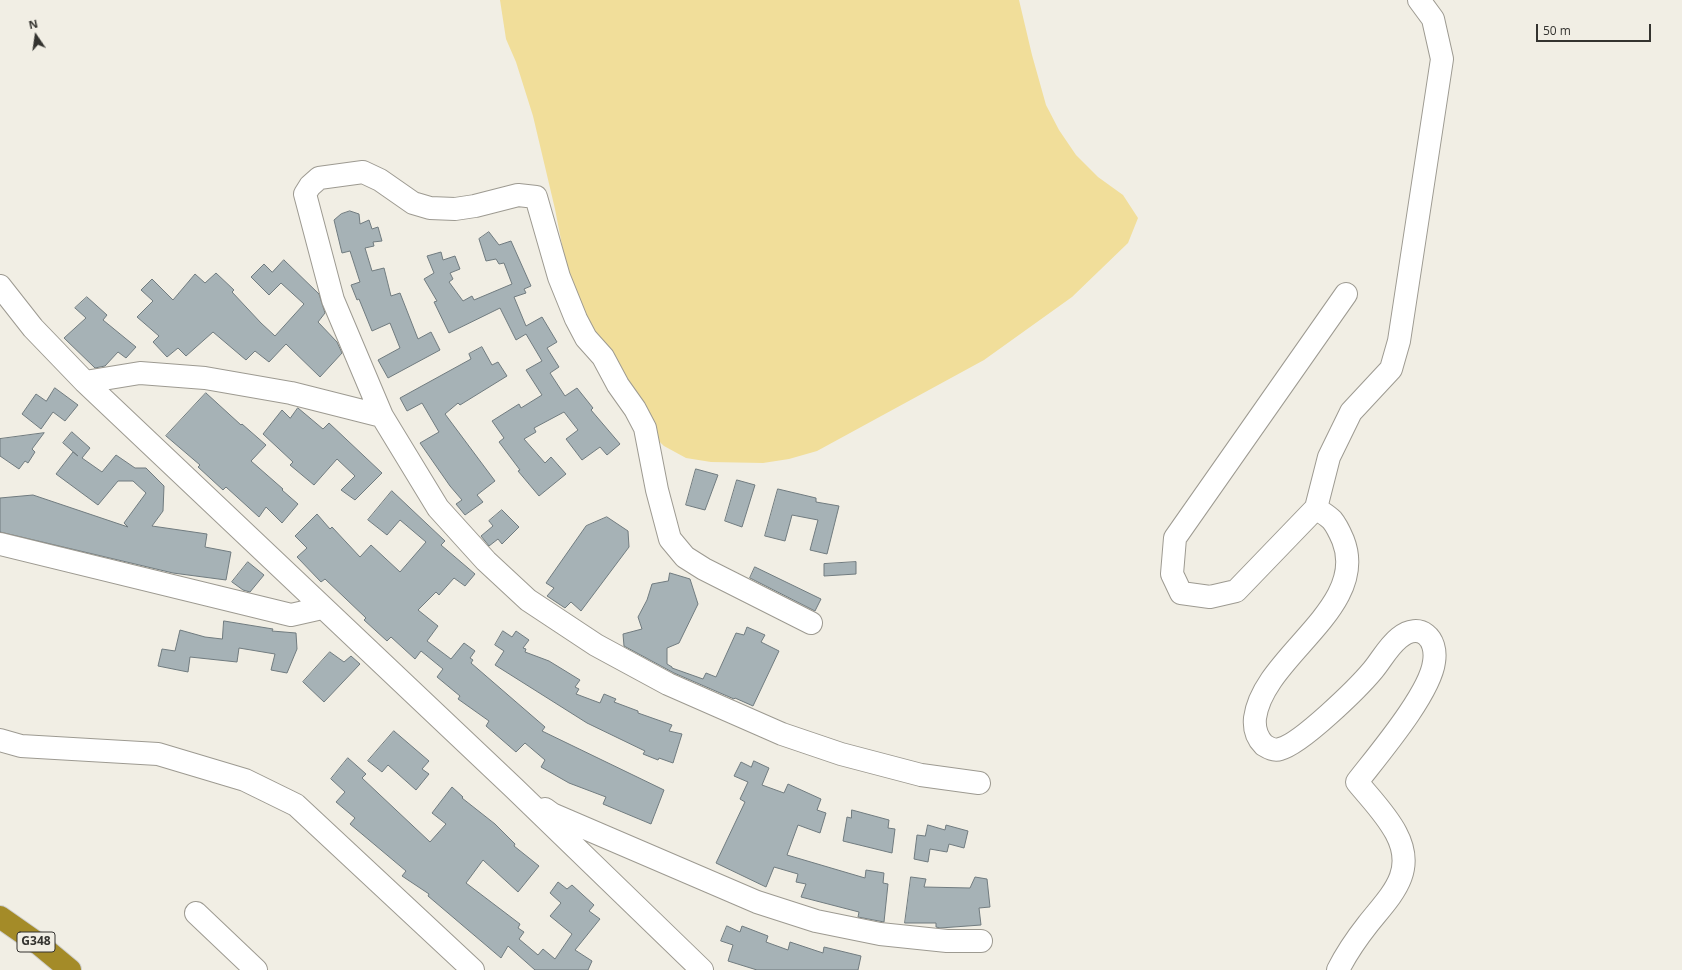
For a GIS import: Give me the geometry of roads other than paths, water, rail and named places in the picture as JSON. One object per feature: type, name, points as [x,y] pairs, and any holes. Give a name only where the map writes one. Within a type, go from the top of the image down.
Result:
[{"type":"highway","name":"G348","points":[[0,917],[40,945],[70,970]]},
{"type":"street","points":[[1346,294],[1175,538],[1172,574],[1181,592],[1210,597],[1236,591],[1316,508],[1329,457],[1351,412],[1392,369],[1399,341],[1442,59],[1433,19],[1419,0]]},
{"type":"street","points":[[811,623],[704,569],[685,557],[670,539],[657,490],[645,428],[635,409],[618,385],[603,357],[586,338],[576,319],[559,277],[536,198],[518,195],[475,206],[441,209],[421,206],[413,203],[380,180],[363,172],[319,178],[310,186],[305,194],[333,300],[382,416],[438,508],[486,561],[528,600],[596,645],[668,684],[782,734],[841,754],[921,775],[979,783]]},
{"type":"street","points":[[0,286],[33,328],[85,382],[322,608],[514,788],[702,970]]},
{"type":"street","points":[[85,382],[140,373],[205,378],[291,393],[382,416]]},
{"type":"street","points":[[1316,508],[1331,520],[1340,533],[1348,556],[1347,573],[1342,588],[1330,607],[1275,676],[1263,694],[1257,707],[1254,721],[1256,732],[1261,741],[1269,748],[1278,750],[1301,736],[1352,692],[1373,670],[1394,643],[1406,633],[1417,631],[1426,635],[1433,644],[1435,657],[1430,675],[1416,702],[1391,738],[1357,782],[1387,818],[1396,832],[1405,861],[1401,877],[1394,892],[1357,940],[1338,970]]},
{"type":"street","points":[[0,544],[291,615],[322,608]]},
{"type":"street","points":[[0,740],[21,746],[158,754],[245,780],[296,805],[473,970]]},
{"type":"street","points":[[514,788],[552,814],[757,902],[816,921],[888,935],[947,941],[981,941]]},
{"type":"street","points":[[196,913],[256,970]]}]
